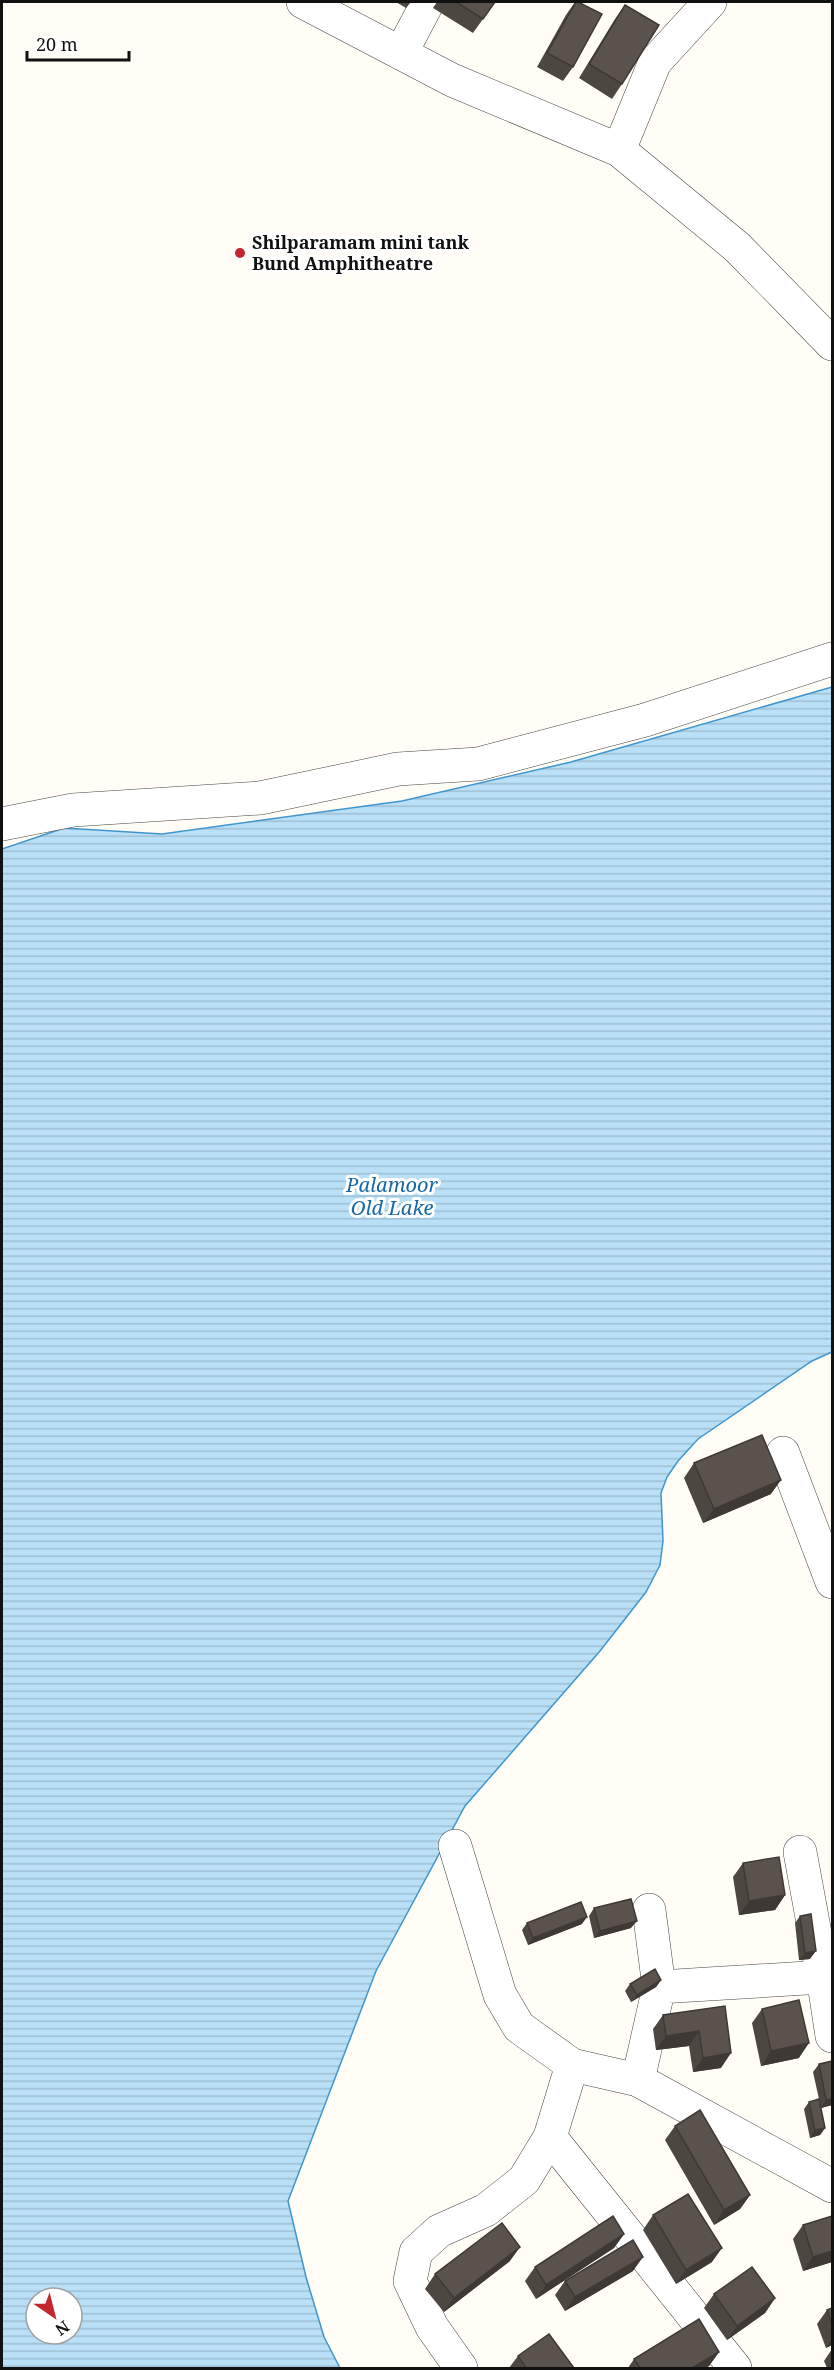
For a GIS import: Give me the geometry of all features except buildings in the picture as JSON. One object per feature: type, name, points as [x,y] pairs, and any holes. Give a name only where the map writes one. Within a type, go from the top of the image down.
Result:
[{"type":"street","points":[[303,2],[452,80],[619,150],[737,248],[832,344]]},
{"type":"street","points":[[401,53],[428,2]]},
{"type":"street","points":[[619,150],[655,62],[710,2]]},
{"type":"street","points":[[2,824],[74,810],[260,798],[398,769],[478,764],[645,720],[832,658]]},
{"type":"street","points":[[783,1453],[832,1582]]},
{"type":"street","points":[[455,1846],[500,1995],[519,2027],[572,2065],[638,2080],[832,2186]]},
{"type":"street","points":[[800,1852],[828,1977],[832,2036]]},
{"type":"street","points":[[638,2080],[659,1987],[649,1910]]},
{"type":"street","points":[[659,1987],[828,1977]]},
{"type":"street","points":[[461,2368],[432,2327],[410,2281],[416,2252],[439,2231],[486,2210],[524,2180],[550,2137],[572,2065]]},
{"type":"street","points":[[550,2137],[735,2368]]},
{"type":"water","name":"Palamoor Old Lake","points":[[832,687],[832,1352],[812,1361],[698,1439],[678,1461],[667,1477],[661,1493],[663,1541],[660,1565],[646,1592],[600,1651],[465,1806],[376,1971],[288,2201],[306,2277],[324,2337],[340,2368],[2,2368],[2,849],[64,828],[162,834],[402,801],[571,762]]},
{"type":"place","name":"Shilparamam mini tank Bund Amphitheatre","points":[[240,253]]}]
